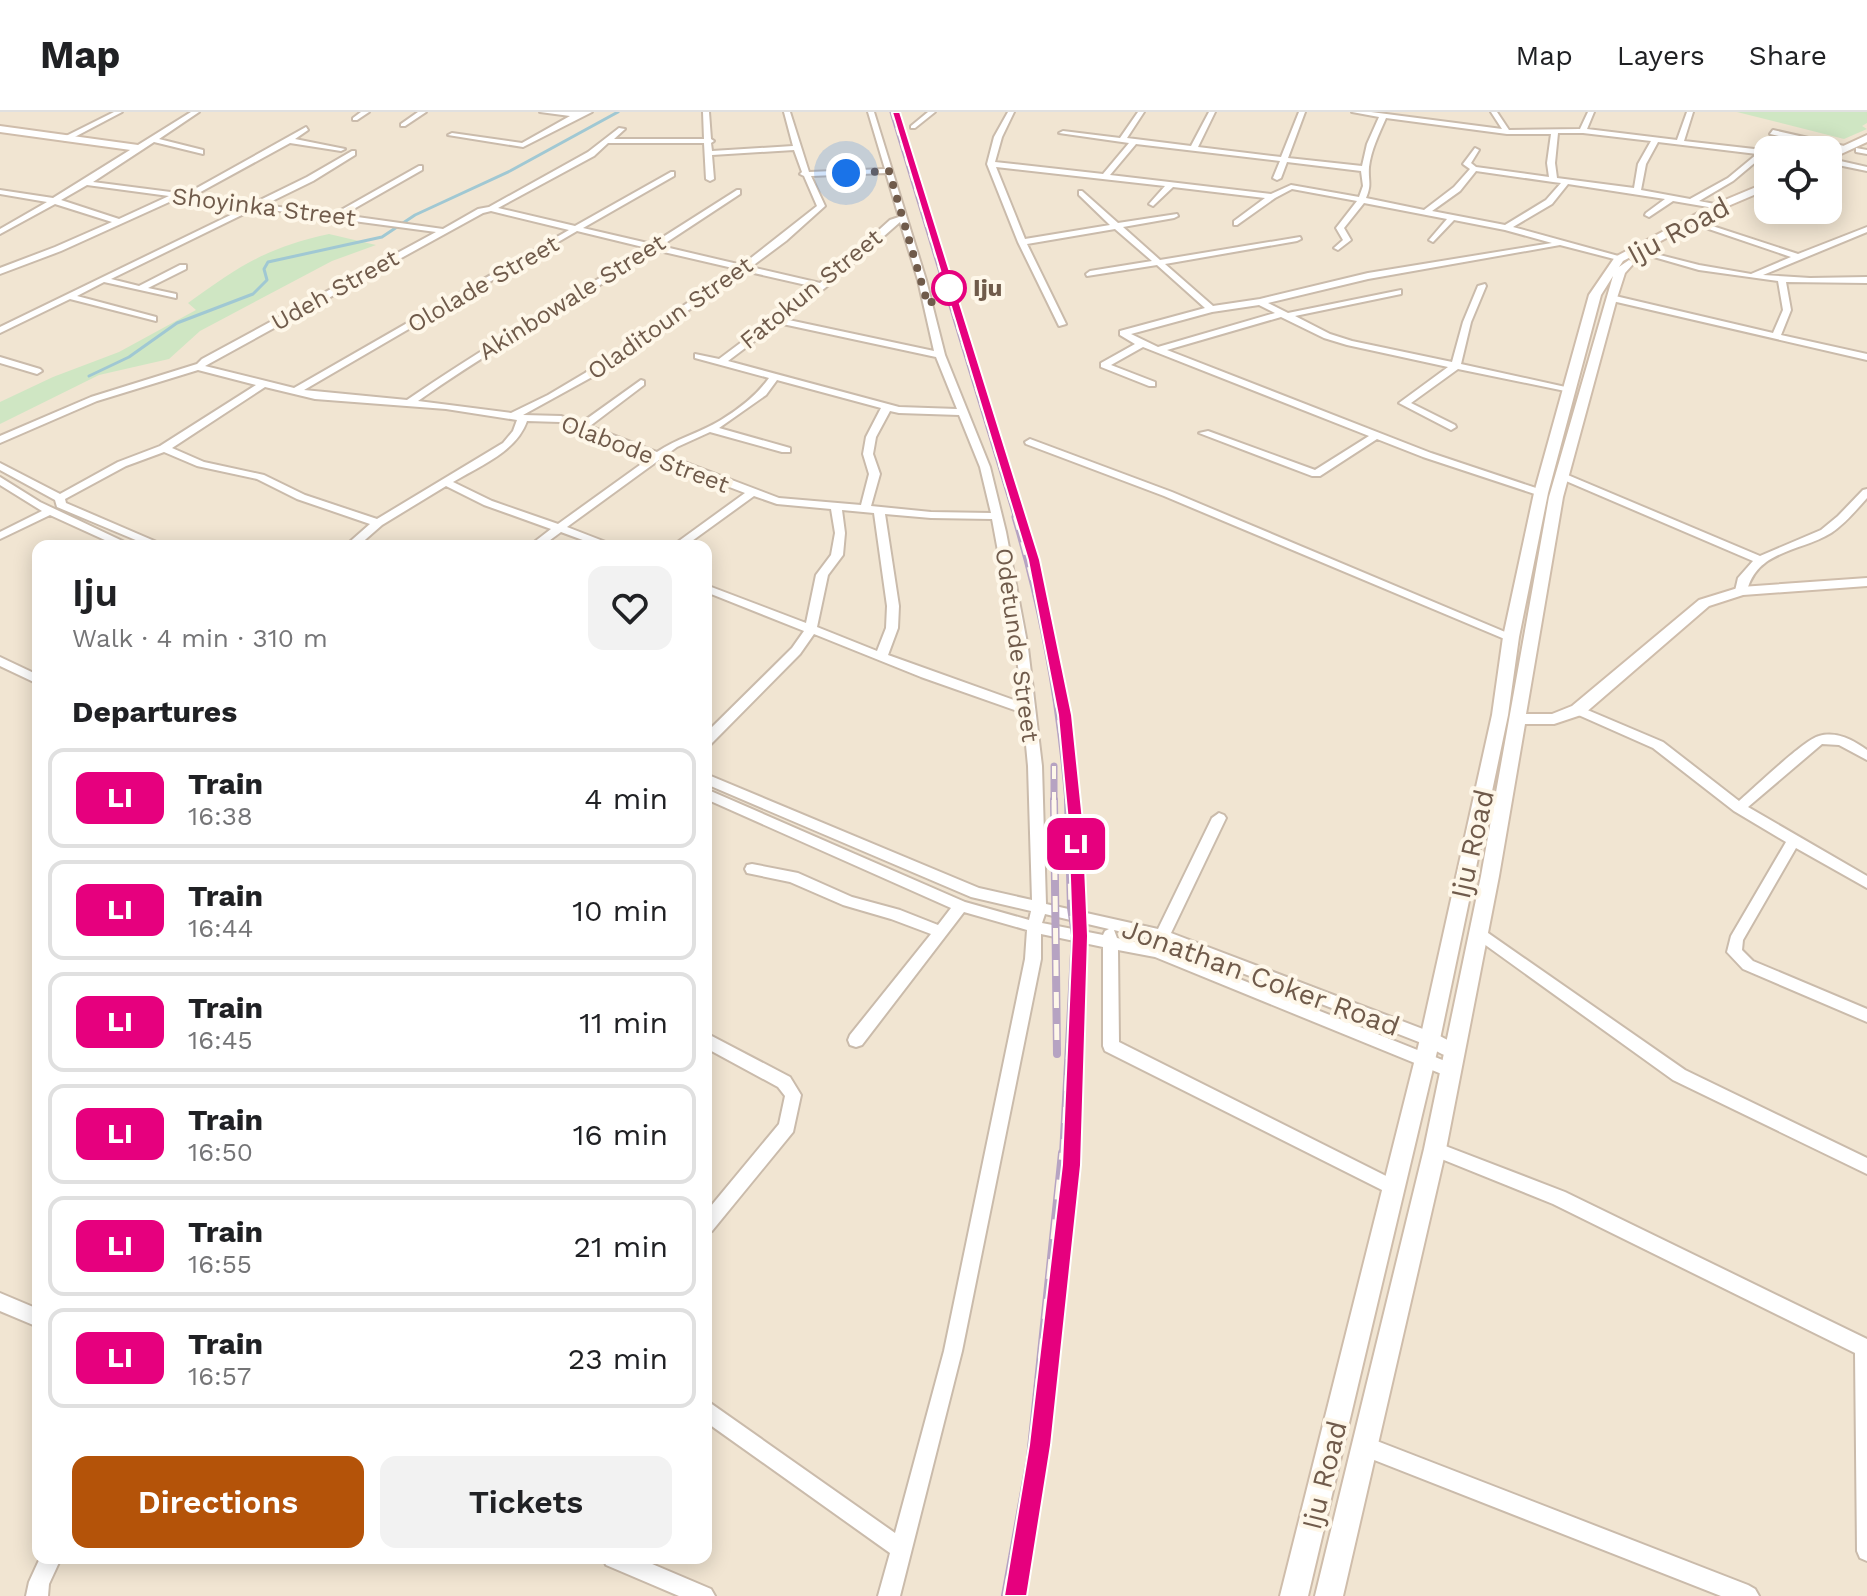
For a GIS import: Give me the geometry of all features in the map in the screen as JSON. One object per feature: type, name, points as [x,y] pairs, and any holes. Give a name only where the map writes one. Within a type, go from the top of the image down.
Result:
[{"type":"main road","points":[[0,129],[138,148]]},
{"type":"main road","points":[[1844,148],[1867,138]]},
{"type":"main road","points":[[1842,157],[1864,149]]},
{"type":"main road","name":"Iju Road","points":[[1294,1596],[1430,1039],[1497,729],[1511,637],[1541,493],[1597,289],[1619,259],[1754,191]]},
{"type":"main road","name":"Iju Road","points":[[1329,1596],[1435,1149],[1518,719],[1552,522],[1611,298],[1620,272],[1644,253],[1754,198]]},
{"type":"main road","points":[[1518,719],[1554,719],[1578,710],[1704,603],[1741,591],[1867,582]]},
{"type":"street","points":[[64,139],[119,112]]},
{"type":"street","points":[[0,232],[86,183],[196,112]]},
{"type":"street","points":[[355,119],[366,112]]},
{"type":"street","points":[[403,125],[423,112]]},
{"type":"street","points":[[543,112],[579,115]]},
{"type":"street","points":[[452,135],[523,145],[589,112]]},
{"type":"street","points":[[706,112],[711,153],[710,179]]},
{"type":"street","points":[[787,112],[794,148],[804,174],[889,171]]},
{"type":"street","name":"Odetunde Street","points":[[871,112],[940,355],[985,467],[997,516],[1022,648],[1039,826],[1033,959],[953,1351],[889,1596]]},
{"type":"street","points":[[913,127],[932,112]]},
{"type":"street","points":[[1011,112],[997,138],[998,148],[991,164],[1022,242],[1062,324]]},
{"type":"street","points":[[1122,140],[1141,112]]},
{"type":"street","points":[[1194,148],[1212,112]]},
{"type":"street","points":[[1277,178],[1302,112]]},
{"type":"street","points":[[1355,112],[1507,132],[1583,131],[1754,152]]},
{"type":"street","points":[[1423,112],[1428,123]]},
{"type":"street","points":[[1494,112],[1507,132]]},
{"type":"street","points":[[1583,131],[1591,112]]},
{"type":"street","points":[[1679,144],[1690,112]]},
{"type":"street","points":[[1338,248],[1347,240],[1340,228],[1362,200],[1367,186],[1365,169],[1371,144],[1383,117]]},
{"type":"street","points":[[0,271],[181,196],[306,129]]},
{"type":"street","points":[[491,209],[591,154],[621,129]]},
{"type":"street","points":[[1553,180],[1551,163],[1555,132]]},
{"type":"street","points":[[1773,132],[1844,148]]},
{"type":"street","points":[[1063,133],[1365,169]]},
{"type":"street","points":[[150,139],[200,152]]},
{"type":"street","points":[[288,140],[341,149]]},
{"type":"street","points":[[606,141],[710,141]]},
{"type":"street","points":[[1104,178],[1134,141]]},
{"type":"street","points":[[1637,191],[1642,164],[1655,141]]},
{"type":"street","points":[[711,153],[794,148]]},
{"type":"street","points":[[1475,150],[1467,164],[1474,169],[1637,191],[1717,207]]},
{"type":"street","points":[[0,330],[321,174],[352,153]]},
{"type":"street","points":[[1693,201],[1717,191],[1722,183],[1754,163]]},
{"type":"street","points":[[1842,163],[1867,169]]},
{"type":"street","points":[[991,164],[1272,196]]},
{"type":"street","points":[[335,216],[419,168]]},
{"type":"street","points":[[1427,211],[1457,189],[1474,169]]},
{"type":"street","name":"Ololade Street","points":[[294,392],[671,174]]},
{"type":"street","name":"Oladitoun Street","points":[[510,417],[579,380],[795,231],[821,206],[804,174]]},
{"type":"street","points":[[1506,228],[1549,202],[1566,182]]},
{"type":"street","name":"Shoyinka Street","points":[[86,183],[443,231]]},
{"type":"street","points":[[1153,204],[1172,183]]},
{"type":"street","points":[[1237,223],[1272,196],[1298,188],[1506,228],[1619,259]]},
{"type":"street","points":[[0,192],[55,201],[118,221]]},
{"type":"street","name":"Akinbowale Street","points":[[409,403],[475,357],[573,300],[737,192]]},
{"type":"street","points":[[1082,193],[1115,228],[1162,263],[1211,309]]},
{"type":"street","points":[[1649,215],[1673,197]]},
{"type":"street","points":[[491,209],[822,286]]},
{"type":"street","name":"Udeh Street","points":[[0,440],[94,399],[200,366],[472,214],[491,209]]},
{"type":"street","points":[[1022,242],[1174,216]]},
{"type":"street","points":[[1433,240],[1453,217]]},
{"type":"street","name":"Fatokun Street","points":[[721,362],[822,286],[893,222],[903,218]]},
{"type":"street","points":[[1700,223],[1798,257]]},
{"type":"street","points":[[1752,276],[1867,229]]},
{"type":"street","points":[[1090,274],[1297,239]]},
{"type":"street","points":[[1541,493],[1377,435],[1142,344],[1123,333],[1211,309],[1260,302],[1368,276],[1562,244]]},
{"type":"street","points":[[1644,253],[1695,268],[1782,281],[1867,280]]},
{"type":"street","points":[[141,288],[183,267]]},
{"type":"street","points":[[105,280],[173,296]]},
{"type":"street","points":[[1776,337],[1787,310],[1782,281]]},
{"type":"street","points":[[1451,427],[1404,403],[1456,366],[1467,322],[1482,286]]},
{"type":"street","points":[[1158,350],[1283,315],[1398,292]]},
{"type":"street","points":[[72,297],[153,319]]},
{"type":"street","points":[[1611,298],[1867,357]]},
{"type":"street","points":[[1260,302],[1350,343],[1567,390]]},
{"type":"street","points":[[777,320],[940,355]]},
{"type":"street","points":[[1142,344],[1104,365],[1152,384]]},
{"type":"street","points":[[698,356],[887,407],[912,412],[961,412]]},
{"type":"street","points":[[0,360],[37,371]]},
{"type":"street","name":"Olabode Street","points":[[200,366],[294,392],[360,401],[446,406],[510,417],[548,418],[584,426],[750,494],[789,503],[997,516]]},
{"type":"street","points":[[543,540],[685,438],[723,423],[763,393],[775,377]]},
{"type":"street","points":[[584,426],[641,383]]},
{"type":"street","points":[[60,498],[122,464],[164,448],[263,384]]},
{"type":"street","points":[[865,509],[876,472],[876,464],[868,454],[871,437],[887,407]]},
{"type":"street","points":[[358,540],[378,523],[507,445],[518,432],[523,418]]},
{"type":"street","points":[[710,428],[786,450]]},
{"type":"street","points":[[1204,433],[1316,474],[1377,435]]},
{"type":"street","points":[[1030,442],[1168,494],[1511,637]]},
{"type":"street","points":[[164,448],[201,464],[260,477],[301,497],[378,523]]},
{"type":"street","points":[[0,466],[60,498]]},
{"type":"street","points":[[1563,476],[1760,560]]},
{"type":"street","points":[[0,480],[49,511],[114,540]]},
{"type":"street","points":[[447,483],[488,503],[594,540]]},
{"type":"street","points":[[1741,591],[1741,581],[1760,560],[1828,530],[1867,492]]},
{"type":"street","points":[[686,540],[750,494]]},
{"type":"street","points":[[60,498],[61,505],[146,540]]},
{"type":"street","points":[[712,735],[796,651],[810,631],[822,575],[837,555],[840,533],[836,508]]},
{"type":"street","points":[[0,536],[49,511]]},
{"type":"street","points":[[879,511],[893,606],[892,628],[881,657]]},
{"type":"street","points":[[712,590],[810,631],[1028,710]]},
{"type":"street","points":[[0,661],[32,677]]},
{"type":"street","points":[[1578,710],[1658,745],[1739,808],[1867,883]]},
{"type":"street","points":[[1739,808],[1818,740],[1830,737],[1844,740],[1867,756]]},
{"type":"street","name":"Jonathan Coker Road","points":[[712,782],[1036,918],[1157,952],[1449,1070]]},
{"type":"street","name":"Jonathan Coker Road","points":[[712,797],[961,906],[1036,918],[1109,922],[1162,936],[1430,1039],[1453,1051]]},
{"type":"street","points":[[1162,936],[1219,818]]},
{"type":"street","points":[[1793,841],[1736,940],[1734,952],[1748,965],[1867,1016]]},
{"type":"street","points":[[752,869],[793,877],[848,901],[887,911],[941,932]]},
{"type":"street","points":[[856,1040],[961,906]]},
{"type":"street","points":[[1109,922],[1111,1046],[1394,1188]]},
{"type":"street","points":[[1478,932],[1679,1075],[1867,1166]]},
{"type":"street","points":[[712,1043],[784,1082],[793,1095],[787,1127],[712,1218]]},
{"type":"street","points":[[1435,1149],[1559,1198],[1865,1348],[1867,1551]]},
{"type":"street","points":[[0,1302],[32,1315]]},
{"type":"street","points":[[712,1414],[901,1549]]},
{"type":"street","points":[[1364,1446],[1748,1596]]},
{"type":"street","points":[[37,1596],[39,1582],[48,1564]]},
{"type":"street","points":[[627,1564],[704,1596]]},
{"type":"shaded area","points":[[0,112],[1867,112],[1867,1596],[0,1596]]},
{"type":"green space","points":[[1737,112],[1867,112],[1867,123],[1862,126],[1867,129],[1844,139],[1842,136]]},
{"type":"green space","points":[[329,234],[376,245],[332,261],[200,331],[169,359],[99,375],[0,424],[0,402],[53,377],[119,352],[196,310],[188,303],[254,260],[287,245]]},
{"type":"waterway","points":[[89,376],[129,357],[177,323],[253,294],[267,280],[264,269],[268,262],[382,237],[415,215],[510,171],[618,112]]},
{"type":"railway","points":[[892,112],[1016,519]]},
{"type":"railway","points":[[1015,517],[1049,658],[1068,802]]},
{"type":"railway","points":[[1054,766],[1054,800]]},
{"type":"railway","points":[[1054,800],[1057,1054]]},
{"type":"railway","points":[[1063,1155],[1075,935],[1071,908],[1068,800]]},
{"type":"railway","points":[[1006,1596],[1031,1458],[1063,1153]]},
{"type":"train","name":"LI","points":[[896,112],[1034,560],[1065,715],[1076,821],[1080,936],[1071,1165],[1040,1445],[1015,1596]]},
{"type":"place","name":"Iju","points":[[949,288]]},
{"type":"route","points":[[846,173],[889,171],[928,305],[949,288]]}]
